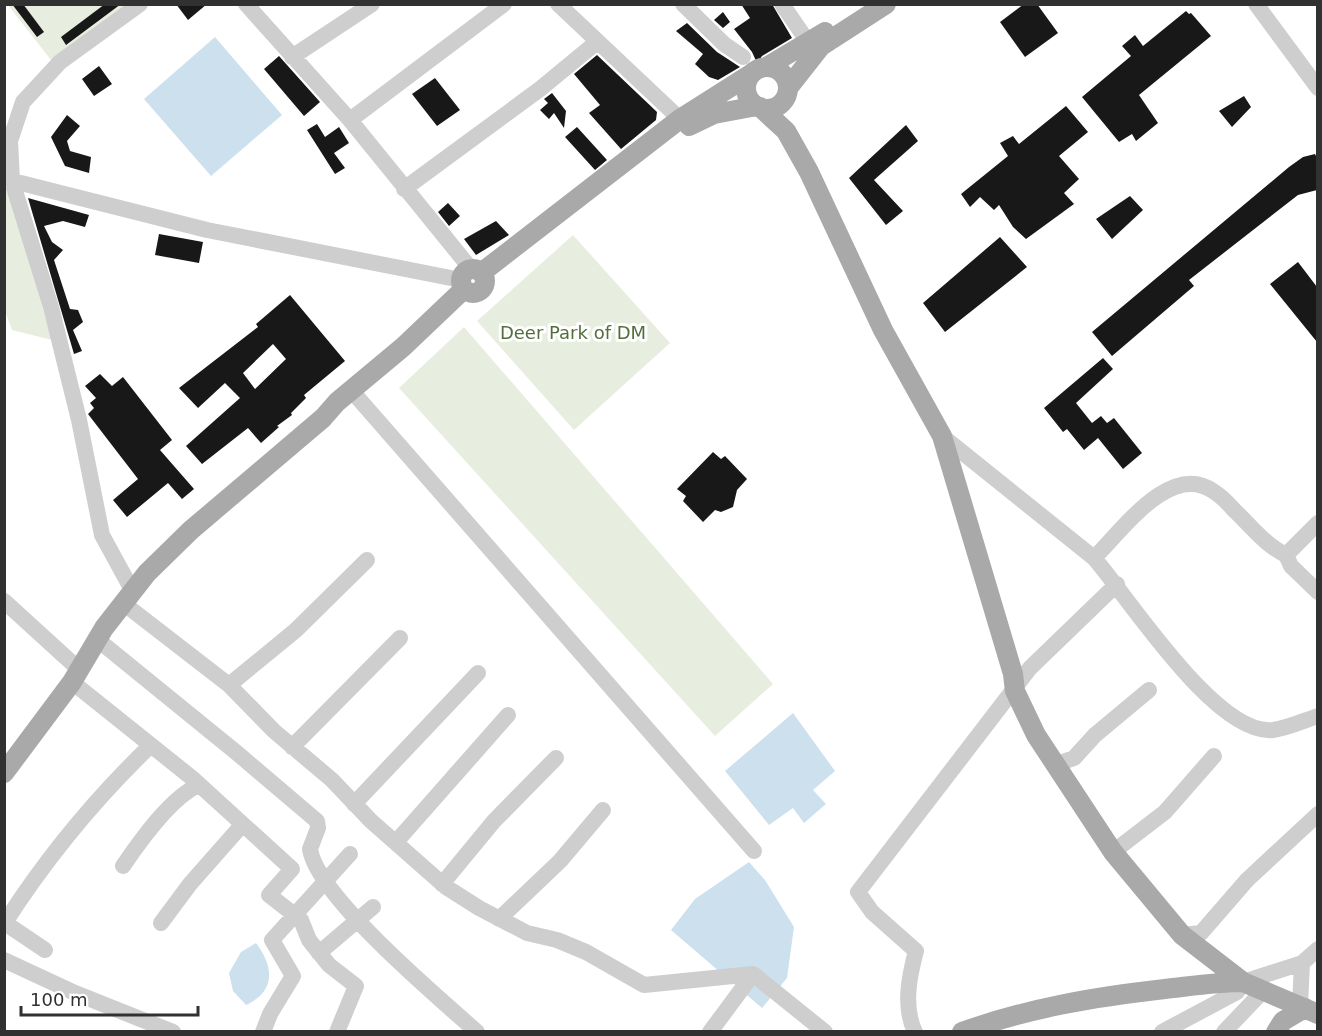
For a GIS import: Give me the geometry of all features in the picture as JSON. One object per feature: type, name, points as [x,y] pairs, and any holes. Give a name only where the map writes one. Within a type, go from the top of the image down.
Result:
[{"type":"main road","points":[[4,757],[72,673],[128,597],[191,530],[323,418],[355,394],[473,282],[680,119],[754,66],[808,42],[868,4]]},
{"type":"main road","points":[[473,282],[676,134],[714,114],[779,105],[821,46],[886,4]]},
{"type":"main road","points":[[754,66],[782,73],[787,93],[786,131]]},
{"type":"main road","points":[[754,66],[746,83],[747,93],[758,107],[786,131],[809,172],[884,330],[942,435],[980,556],[1013,674],[1015,691],[1036,735],[1113,852],[1182,935],[1243,982],[1307,1009]]},
{"type":"main road","points":[[4,773],[72,673]]},
{"type":"main road","points":[[962,1032],[1016,1013],[1064,1003],[1216,982],[1243,982]]},
{"type":"main road","points":[[1276,1032],[1283,1021],[1307,1009]]},
{"type":"street","points":[[140,4],[60,62],[23,102],[10,141],[8,180],[51,307],[79,420],[102,535],[128,597],[229,686],[292,747],[332,780],[354,804],[442,884],[499,920],[527,933],[557,940],[586,952],[644,985],[753,974],[825,1032]]},
{"type":"street","points":[[246,4],[350,120],[473,282]]},
{"type":"street","points":[[292,57],[372,4]]},
{"type":"street","points":[[350,120],[504,4]]},
{"type":"street","points":[[558,4],[680,119]]},
{"type":"street","points":[[782,4],[808,42]]},
{"type":"street","points":[[1256,4],[1317,88]]},
{"type":"street","points":[[685,5],[724,44],[754,66]]},
{"type":"street","points":[[404,189],[540,89],[597,42]]},
{"type":"street","points":[[8,180],[207,230],[473,282]]},
{"type":"street","points":[[355,394],[754,851]]},
{"type":"street","points":[[942,435],[1094,558],[1117,584],[1184,672],[1216,705],[1234,718],[1272,730],[1317,717]]},
{"type":"street","points":[[1094,558],[1128,520],[1158,495],[1179,484],[1199,484],[1213,490],[1270,547],[1286,555],[1291,566],[1317,592]]},
{"type":"street","points":[[1286,555],[1317,522]]},
{"type":"street","points":[[229,686],[296,630],[367,560]]},
{"type":"street","points":[[915,1032],[910,1022],[908,1002],[909,976],[916,951],[872,912],[858,892],[1015,691],[1030,668],[1117,584]]},
{"type":"street","points":[[4,601],[72,673],[150,746],[199,784],[291,869],[269,895],[301,920],[309,940],[319,953],[329,965],[356,986],[337,1032]]},
{"type":"street","points":[[101,634],[316,821],[318,828],[311,844],[311,856],[325,881],[355,919],[470,1029]]},
{"type":"street","points":[[292,747],[400,638]]},
{"type":"street","points":[[354,804],[478,673]]},
{"type":"street","points":[[1057,764],[1074,758],[1095,735],[1149,690]]},
{"type":"street","points":[[396,842],[508,715]]},
{"type":"street","points":[[45,950],[5,924],[30,884],[59,847],[150,746]]},
{"type":"street","points":[[1113,852],[1165,812],[1214,756]]},
{"type":"street","points":[[442,884],[494,821],[556,758]]},
{"type":"street","points":[[123,866],[164,814],[188,789],[199,784]]},
{"type":"street","points":[[499,920],[560,861],[603,810]]},
{"type":"street","points":[[1182,935],[1201,933],[1247,879],[1317,814]]},
{"type":"street","points":[[161,923],[190,884],[242,825]]},
{"type":"street","points":[[263,1032],[270,1014],[293,976],[272,940],[350,854]]},
{"type":"street","points":[[319,953],[355,919],[373,907]]},
{"type":"street","points":[[1162,1032],[1237,992],[1243,982],[1302,963],[1317,949]]},
{"type":"street","points":[[4,960],[75,993],[173,1032]]},
{"type":"street","points":[[1302,963],[1307,1009]]},
{"type":"street","points":[[710,1032],[753,974]]},
{"type":"street","points":[[1224,1032],[1264,990]]},
{"type":"green space","points":[[8,5],[127,5],[51,60]]},
{"type":"green space","points":[[4,187],[8,187],[52,340],[12,330],[5,311]]},
{"type":"green space","name":"Deer Park of DM","points":[[573,235],[670,343],[574,430],[477,321]]},
{"type":"green space","points":[[464,327],[773,684],[715,736],[399,388]]},
{"type":"water","points":[[215,37],[282,115],[211,176],[144,99]]},
{"type":"water","points":[[793,713],[835,771],[813,790],[826,804],[804,823],[793,808],[769,825],[725,771]]},
{"type":"water","points":[[749,862],[765,880],[794,927],[787,978],[762,1008],[671,930],[695,899]]},
{"type":"water","points":[[256,943],[269,969],[269,978],[263,993],[246,1005],[233,991],[229,973],[241,952]]},
{"type":"building","points":[[12,4],[23,4],[44,32],[37,37]]},
{"type":"building","points":[[105,4],[121,4],[66,45],[61,37]]},
{"type":"building","points":[[176,4],[207,4],[188,20]]},
{"type":"building","points":[[741,4],[772,4],[792,38],[762,56],[757,63],[752,52],[734,29],[750,18]]},
{"type":"building","points":[[1024,4],[1037,4],[1058,33],[1025,57],[1000,22]]},
{"type":"building","points":[[1186,11],[1191,13],[1211,36],[1139,95],[1158,123],[1136,141],[1132,134],[1119,142],[1082,97],[1131,56],[1122,46],[1135,35],[1143,46]]},
{"type":"building","points":[[723,12],[730,22],[723,28],[714,20]]},
{"type":"building","points":[[687,23],[717,52],[740,67],[718,80],[709,77],[695,64],[703,54],[676,31]]},
{"type":"building","points":[[597,55],[657,112],[656,120],[621,149],[589,113],[600,105],[574,74]]},
{"type":"building","points":[[279,56],[320,102],[304,116],[264,69]]},
{"type":"building","points":[[99,66],[112,84],[94,96],[82,79]]},
{"type":"building","points":[[435,78],[460,110],[437,126],[412,94]]},
{"type":"building","points":[[552,93],[566,111],[564,128],[554,113],[549,119],[540,110],[548,103],[544,99]]},
{"type":"building","points":[[1244,96],[1251,107],[1232,127],[1219,111]]},
{"type":"building","points":[[1066,106],[1088,132],[1059,156],[1079,179],[1064,193],[1074,204],[1026,239],[1013,227],[999,205],[994,210],[980,197],[970,207],[961,194],[1008,156],[1000,143],[1013,136],[1019,144]]},
{"type":"building","points":[[67,115],[80,126],[67,141],[70,151],[91,157],[89,173],[65,166],[51,137]]},
{"type":"building","points":[[317,124],[325,137],[339,127],[349,143],[334,153],[345,168],[335,174],[307,130]]},
{"type":"building","points":[[906,125],[918,141],[874,180],[903,211],[886,225],[849,178]]},
{"type":"building","points":[[577,127],[607,160],[595,170],[565,137]]},
{"type":"building","points":[[1315,154],[1317,190],[1298,195],[1189,280],[1194,286],[1112,356],[1092,332],[1289,167],[1303,157]]},
{"type":"building","points":[[1130,196],[1143,210],[1112,239],[1096,219]]},
{"type":"building","points":[[28,198],[89,215],[85,227],[63,221],[44,226],[52,242],[63,250],[54,260],[70,309],[78,310],[83,322],[73,330],[82,351],[74,354]]},
{"type":"building","points":[[448,203],[460,216],[449,226],[438,212]]},
{"type":"building","points":[[496,221],[509,235],[476,255],[464,239]]},
{"type":"building","points":[[159,234],[203,242],[199,263],[155,255]]},
{"type":"building","points":[[1000,237],[1027,267],[945,332],[923,303]]},
{"type":"building","points":[[1298,262],[1317,287],[1317,342],[1270,284]]},
{"type":"building","points":[[290,295],[345,361],[304,395],[306,398],[291,413],[292,415],[277,426],[279,427],[261,443],[248,428],[202,464],[186,446],[240,398],[225,383],[198,408],[179,388],[258,327],[256,324]],"holes":[[[273,344],[286,359],[255,389],[243,373]]]},
{"type":"building","points":[[1103,358],[1113,369],[1076,403],[1092,423],[1101,416],[1107,423],[1114,418],[1142,453],[1123,469],[1098,438],[1084,450],[1067,429],[1063,432],[1044,408]]},
{"type":"building","points":[[100,374],[112,386],[123,377],[172,440],[160,450],[194,489],[182,499],[168,483],[127,517],[113,500],[138,479],[88,414],[94,408],[90,403],[96,398],[85,386]]},
{"type":"building","points":[[713,452],[721,459],[725,456],[747,479],[737,490],[733,507],[721,512],[715,510],[703,522],[683,501],[686,496],[677,489]]}]
